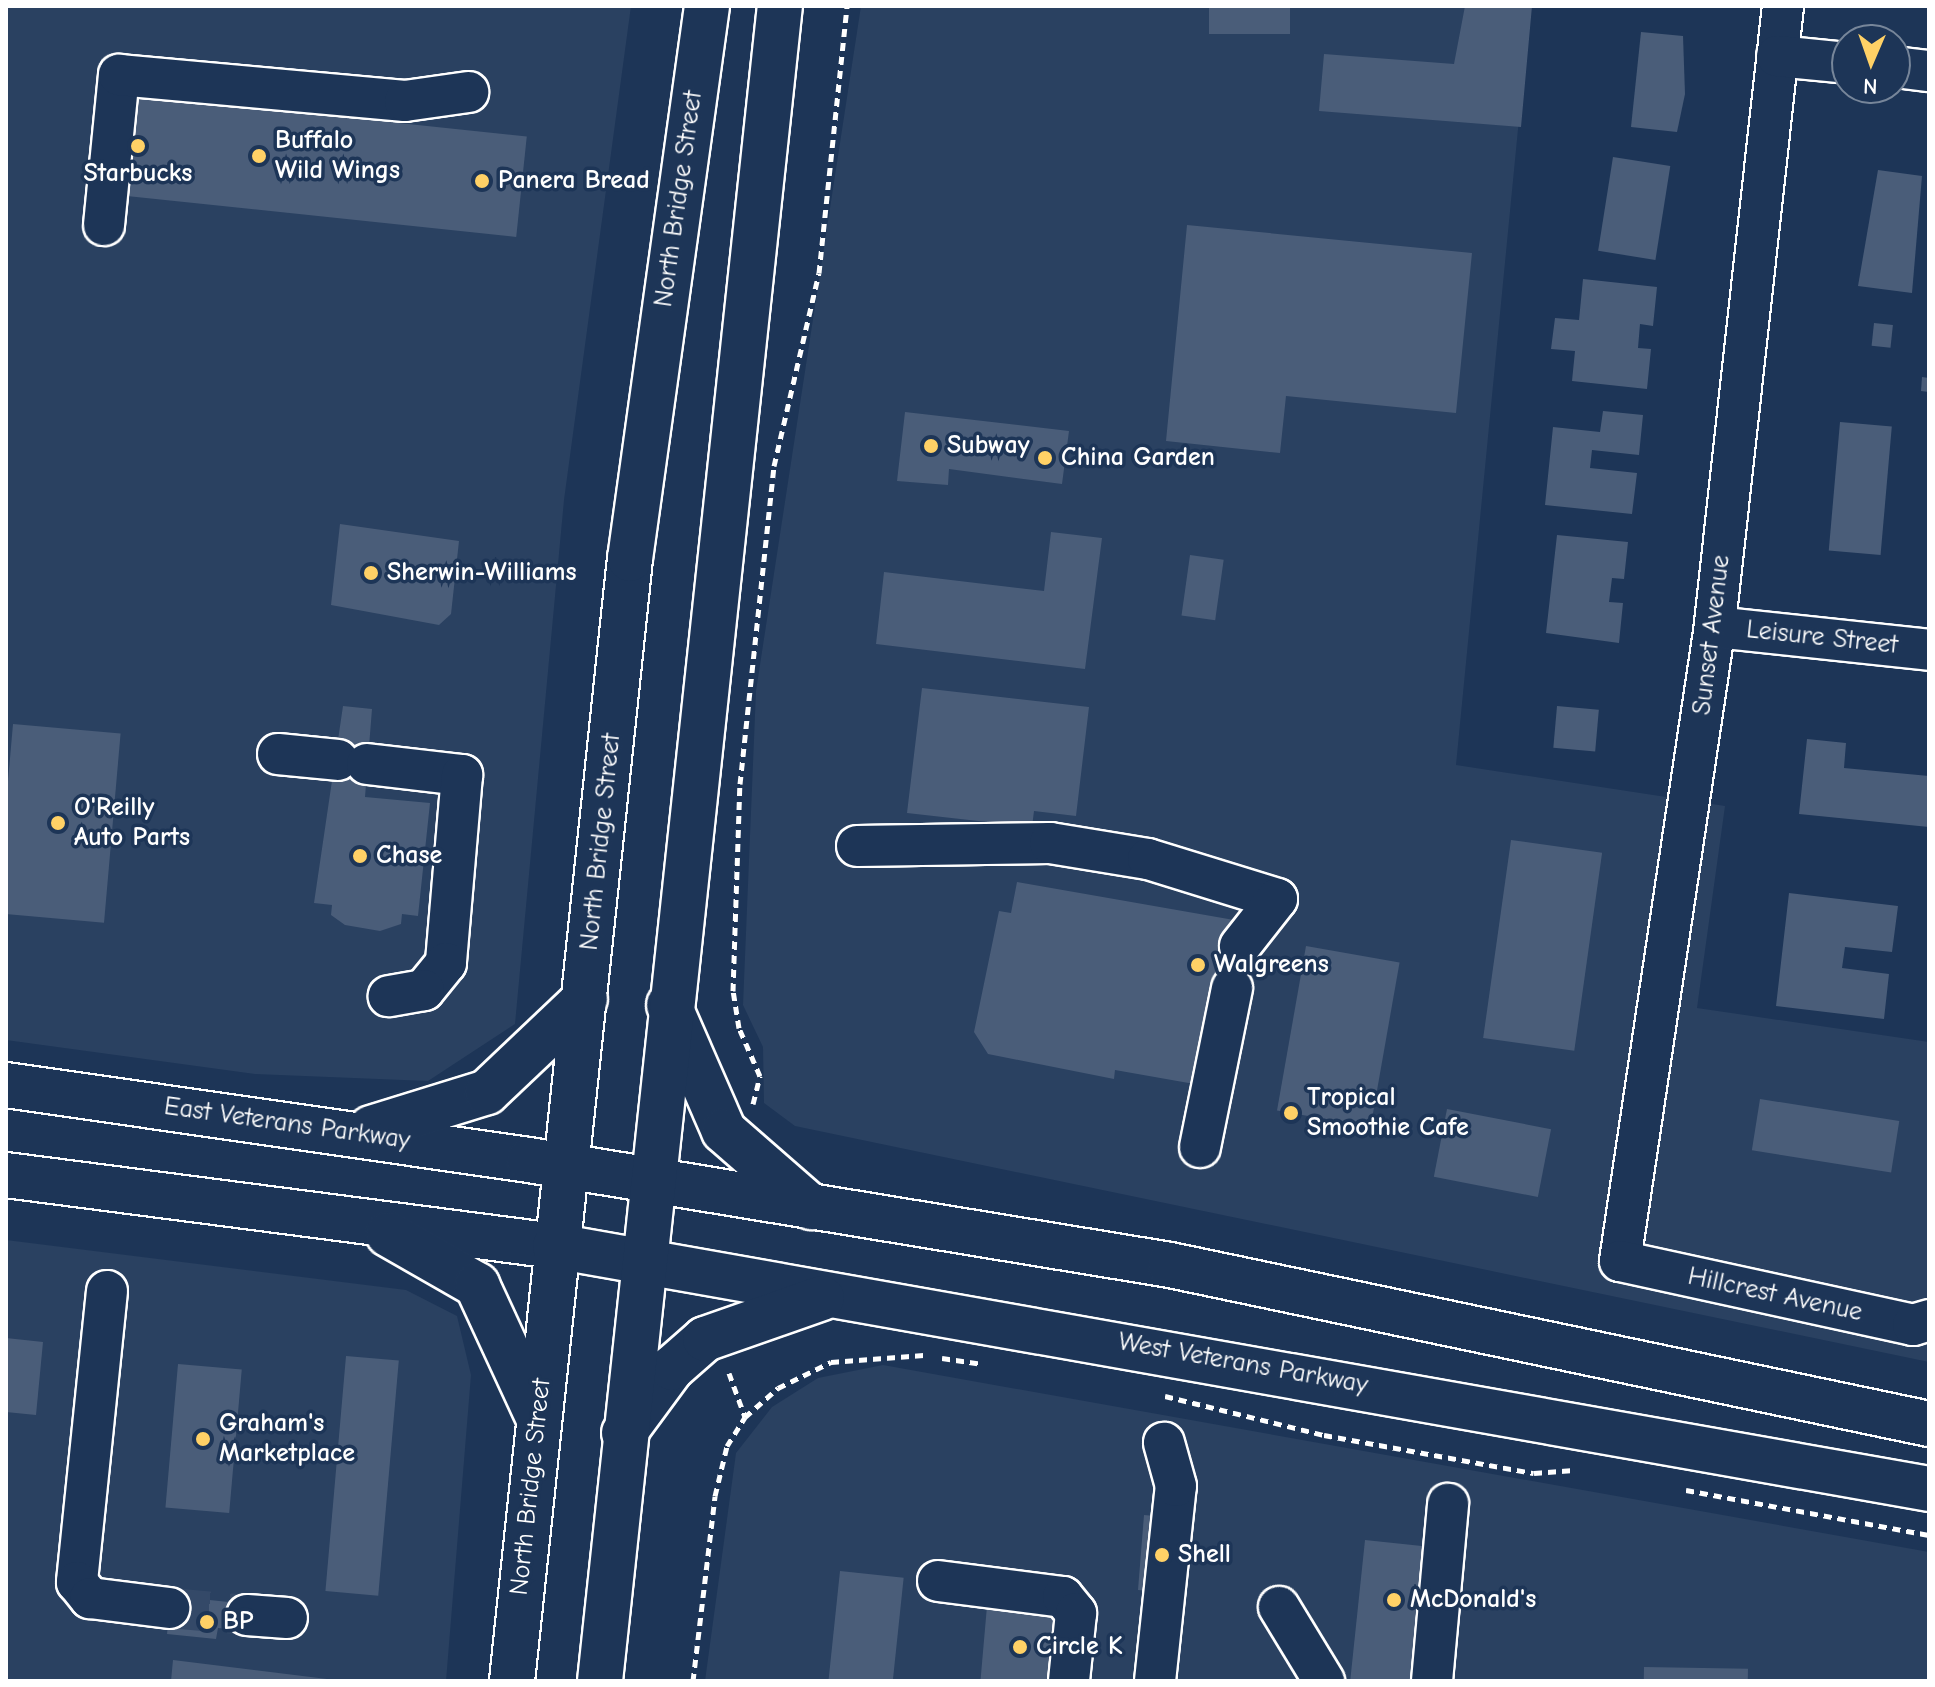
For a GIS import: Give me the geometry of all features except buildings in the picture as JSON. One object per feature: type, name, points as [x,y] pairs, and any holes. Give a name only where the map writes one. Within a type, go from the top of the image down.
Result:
[{"type":"main road","name":"North Bridge Street","points":[[512,1681],[555,1246],[567,1165],[630,559],[707,6]]},
{"type":"main road","points":[[600,1681],[669,1005],[780,6]]},
{"type":"main road","points":[[351,1133],[487,1092],[585,999]]},
{"type":"main road","points":[[669,1005],[724,1131],[811,1207]]},
{"type":"main road","name":"East Veterans Parkway","points":[[6,1085],[567,1165]]},
{"type":"main road","points":[[567,1165],[1323,1294],[1929,1424]]},
{"type":"main road","points":[[6,1175],[353,1217],[555,1246]]},
{"type":"main road","points":[[353,1217],[477,1285],[538,1417]]},
{"type":"main road","name":"West Veterans Parkway","points":[[555,1246],[1929,1489]]},
{"type":"main road","points":[[624,1433],[672,1368],[705,1339],[834,1295]]},
{"type":"street","name":"Sunset Avenue","points":[[1620,1261],[1715,627],[1783,6]]},
{"type":"street","points":[[1777,56],[1831,61]]},
{"type":"street","points":[[104,225],[119,75],[405,101],[468,92]]},
{"type":"street","name":"Leisure Street","points":[[1715,627],[1929,650]]},
{"type":"street","points":[[278,754],[462,775],[446,963],[424,990],[389,996]]},
{"type":"street","points":[[857,846],[1050,843],[1148,859],[1277,899],[1240,946]]},
{"type":"street","points":[[1200,1147],[1232,988]]},
{"type":"street","name":"Hillcrest Avenue","points":[[1620,1261],[1913,1325],[1929,1320]]},
{"type":"street","points":[[107,1291],[77,1582],[90,1598],[169,1608]]},
{"type":"street","points":[[1155,1681],[1176,1486],[1164,1443]]},
{"type":"street","points":[[1432,1681],[1448,1504]]},
{"type":"street","points":[[938,1581],[1063,1597],[1076,1613],[1069,1681]]},
{"type":"street","points":[[1279,1607],[1324,1681]]},
{"type":"street","points":[[247,1615],[287,1618]]},
{"type":"street","points":[[1296,1681],[1302,1641]]},
{"type":"path","points":[[742,1116],[757,1099],[760,1076],[739,1028],[733,991],[740,784],[774,466],[819,273],[847,6]]},
{"type":"path","points":[[693,1681],[715,1496],[727,1446],[745,1417],[778,1388],[831,1362],[907,1353],[992,1362]]},
{"type":"path","points":[[723,1360],[745,1417]]},
{"type":"path","points":[[1149,1391],[1204,1411],[1324,1435],[1534,1473],[1570,1469]]},
{"type":"path","points":[[1673,1487],[1929,1535]]},
{"type":"shaded area","points":[[6,6],[631,6],[564,500],[515,1024],[428,1081],[255,1074],[6,1040]]},
{"type":"shaded area","points":[[861,6],[1530,6],[1456,765],[1725,806],[1697,1008],[1929,1042],[1929,1362],[795,1126],[764,1103],[763,1047],[743,1005],[756,691]]},
{"type":"shaded area","points":[[6,1240],[406,1290],[457,1316],[471,1375],[446,1681],[6,1681]]},
{"type":"shaded area","points":[[883,1365],[1929,1552],[1929,1681],[705,1681],[736,1453],[772,1407],[818,1378]]},
{"type":"tunnel","points":[[169,1608],[247,1615]]},
{"type":"place","name":"Starbucks","points":[[138,146]]},
{"type":"place","name":"Buffalo Wild Wings","points":[[259,156]]},
{"type":"place","name":"Panera Bread","points":[[482,181]]},
{"type":"place","name":"Subway","points":[[931,446]]},
{"type":"place","name":"China Garden","points":[[1045,458]]},
{"type":"place","name":"Sherwin-Williams","points":[[371,573]]},
{"type":"place","name":"O'Reilly Auto Parts","points":[[58,823]]},
{"type":"place","name":"Chase","points":[[360,856]]},
{"type":"place","name":"Walgreens","points":[[1198,965]]},
{"type":"place","name":"Tropical Smoothie Cafe","points":[[1291,1113]]},
{"type":"place","name":"Graham's Marketplace","points":[[203,1439]]},
{"type":"place","name":"Shell","points":[[1162,1555]]},
{"type":"place","name":"McDonald's","points":[[1394,1600]]},
{"type":"place","name":"BP","points":[[207,1622]]},
{"type":"place","name":"Circle K","points":[[1020,1647]]}]
